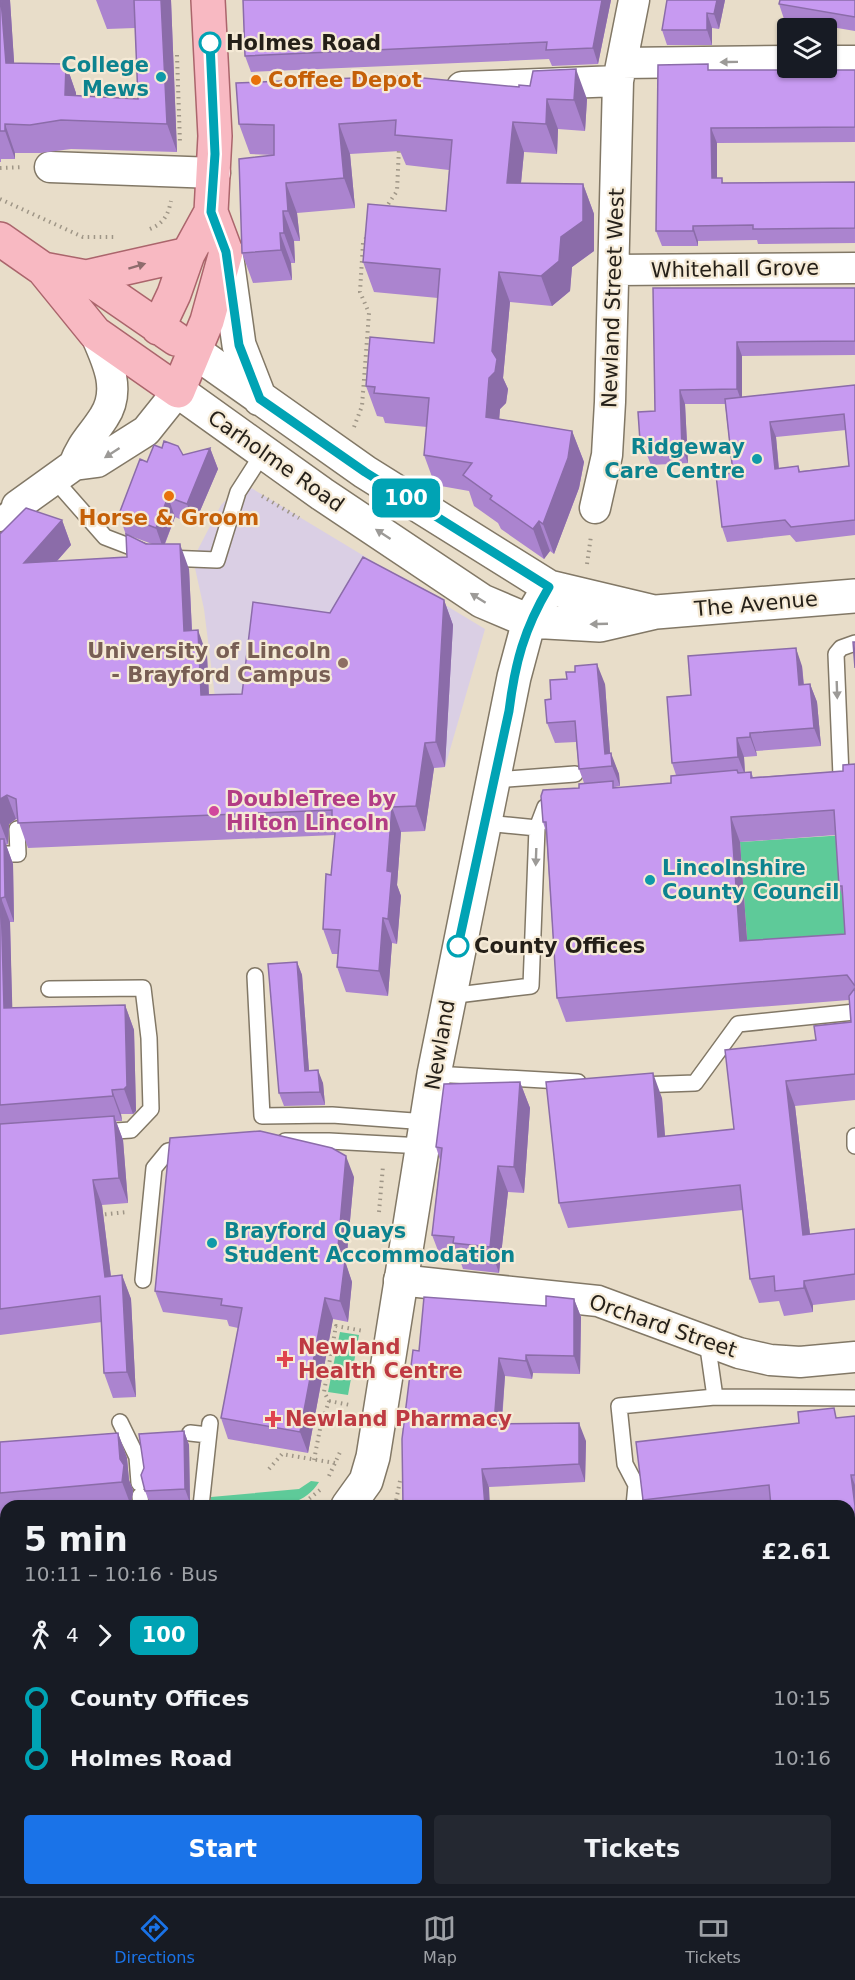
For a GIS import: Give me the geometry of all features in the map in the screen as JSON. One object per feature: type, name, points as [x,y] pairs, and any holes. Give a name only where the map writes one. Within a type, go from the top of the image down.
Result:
[{"type":"main road","points":[[173,388],[158,328],[174,294],[188,254],[211,212],[224,97],[208,0]]},
{"type":"main road","points":[[211,212],[226,252],[239,345],[260,399]]},
{"type":"main road","points":[[0,239],[43,270],[95,333],[173,388]]},
{"type":"main road","points":[[173,388],[194,351],[207,321],[226,252]]},
{"type":"main road","points":[[43,270],[86,277],[188,254]]},
{"type":"main road","points":[[86,277],[194,351]]},
{"type":"main road","name":"Carholme Road","points":[[194,351],[337,453],[549,587]]},
{"type":"main road","name":"Carholme Road","points":[[173,388],[322,494],[482,601],[529,621]]},
{"type":"main road","name":"The Avenue","points":[[549,587],[656,612]]},
{"type":"main road","name":"Newland","points":[[354,1500],[366,1481],[373,1457],[399,1280],[434,1074],[514,676],[529,621],[549,587]]},
{"type":"main road","name":"The Avenue","points":[[529,621],[600,625],[656,612],[855,596]]},
{"type":"street","name":"Newland Street West","points":[[595,508],[607,455],[620,72],[634,0]]},
{"type":"street","points":[[837,61],[855,61]]},
{"type":"street","points":[[434,88],[777,62]]},
{"type":"street","points":[[50,167],[215,173]]},
{"type":"street","name":"Whitehall Grove","points":[[615,270],[855,268]]},
{"type":"street","points":[[9,520],[64,472],[112,402],[111,368],[95,333]]},
{"type":"street","points":[[64,472],[98,462],[146,431],[173,388]]},
{"type":"street","name":"Orchard Street","points":[[399,1280],[598,1301],[707,1341],[770,1360],[800,1362],[855,1358]]},
{"type":"lane","points":[[64,472],[105,537],[159,558],[217,560],[238,492],[263,453]]},
{"type":"lane","points":[[842,776],[836,654],[841,648],[855,644]]},
{"type":"lane","points":[[494,780],[575,774]]},
{"type":"lane","points":[[449,996],[531,986],[537,828],[545,807],[552,802],[575,800]]},
{"type":"lane","points":[[486,823],[537,828]]},
{"type":"lane","points":[[0,854],[18,854],[16,829]]},
{"type":"lane","points":[[255,976],[262,1116],[332,1115],[425,1134]]},
{"type":"lane","points":[[49,989],[144,988],[149,1038],[151,1109],[131,1130],[88,1133]]},
{"type":"lane","points":[[621,1084],[695,1083],[738,1024],[855,1011]]},
{"type":"lane","points":[[434,1074],[597,1083]]},
{"type":"lane","points":[[272,1142],[329,1141],[386,1144],[425,1134]]},
{"type":"lane","points":[[855,1136],[855,1146]]},
{"type":"lane","points":[[143,1280],[154,1168],[168,1151],[200,1146]]},
{"type":"lane","points":[[707,1341],[715,1398]]},
{"type":"lane","points":[[635,1500],[636,1485],[625,1464],[619,1406],[715,1398],[855,1398]]},
{"type":"lane","points":[[120,1422],[137,1457],[140,1495]]},
{"type":"lane","points":[[190,1433],[209,1429],[202,1500]]},
{"type":"path","points":[[147,230],[163,222],[169,212],[177,170],[180,144],[177,43]]},
{"type":"path","points":[[380,217],[397,190],[400,136]]},
{"type":"path","points":[[0,199],[83,237],[117,236]]},
{"type":"path","points":[[337,453],[357,423],[362,406],[369,313],[360,292],[363,243],[369,234]]},
{"type":"path","points":[[582,595],[595,508]]},
{"type":"path","points":[[379,1216],[386,1144]]},
{"type":"path","points":[[97,1215],[149,1210]]},
{"type":"path","points":[[364,1335],[365,1325]]},
{"type":"path","points":[[314,1460],[320,1429],[329,1401],[324,1392],[336,1326],[360,1330]]},
{"type":"path","points":[[350,1410],[353,1395]]},
{"type":"path","points":[[329,1401],[346,1404]]},
{"type":"path","points":[[308,1500],[319,1492],[335,1463],[343,1441]]},
{"type":"path","points":[[269,1469],[282,1454],[335,1463]]},
{"type":"shaded area","name":"University of Lincoln - Brayford Campus","points":[[243,483],[485,629],[445,767],[406,771],[215,697],[204,609],[193,559],[221,505]]},
{"type":"green space","points":[[845,835],[854,958],[749,966],[740,842]]},
{"type":"green space","points":[[340,1332],[359,1335],[348,1395],[328,1392]]},
{"type":"green space","points":[[311,1481],[319,1482],[310,1493],[300,1500],[211,1500],[211,1497],[299,1489]]},
{"type":"building","points":[[0,0],[6,63],[66,64],[65,95],[138,99],[134,0],[161,0],[167,124],[61,120],[30,125],[5,124],[5,131],[0,131]]},
{"type":"building","points":[[243,0],[602,0],[593,48],[546,50],[547,42],[245,56]]},
{"type":"building","points":[[667,0],[717,0],[714,14],[707,13],[707,30],[662,30]]},
{"type":"building","points":[[780,0],[855,0],[855,17],[779,4]]},
{"type":"building","points":[[708,64],[708,70],[777,70],[777,78],[837,78],[837,70],[855,70],[855,127],[711,128],[712,178],[722,178],[722,183],[855,182],[855,228],[753,229],[753,225],[693,226],[693,231],[656,231],[658,65]]},
{"type":"building","points":[[576,69],[574,100],[547,99],[546,124],[513,122],[507,183],[583,184],[583,221],[561,237],[559,261],[541,276],[499,272],[492,351],[497,359],[495,372],[489,378],[486,417],[572,431],[568,458],[543,524],[539,521],[533,529],[490,499],[492,496],[463,475],[472,463],[424,455],[429,398],[374,393],[375,387],[366,386],[370,337],[434,343],[440,269],[363,262],[368,204],[446,211],[452,140],[395,135],[396,120],[339,124],[344,178],[286,183],[288,211],[283,211],[284,233],[280,233],[281,250],[242,253],[239,159],[274,155],[274,125],[239,124],[236,83],[402,76],[519,87],[519,85],[530,86],[533,71]]},
{"type":"building","points":[[653,288],[855,288],[855,341],[737,342],[737,389],[680,390],[682,448],[646,451],[645,440],[640,441],[638,412],[655,411]]},
{"type":"building","name":"Ridgeway Care Centre","points":[[855,385],[855,520],[791,527],[785,520],[722,527],[716,475],[733,473],[725,399]],"holes":[[[844,414],[849,466],[799,472],[798,466],[775,469],[770,422]]]},
{"type":"building","points":[[164,441],[178,446],[183,455],[210,448],[187,504],[168,497],[156,528],[119,514],[140,459],[147,462],[154,445],[162,448]]},
{"type":"building","points":[[26,508],[62,520],[24,563],[127,557],[126,534],[146,544],[180,544],[184,631],[198,630],[201,695],[242,694],[253,602],[330,613],[363,557],[444,600],[436,742],[425,743],[416,806],[392,807],[387,871],[392,872],[388,919],[383,918],[379,971],[337,967],[340,930],[323,929],[326,874],[331,875],[336,823],[332,823],[332,810],[18,823],[16,799],[7,795],[0,799],[0,534]]},
{"type":"building","points":[[853,642],[855,642],[855,668]]},
{"type":"building","points":[[796,648],[799,685],[810,684],[814,728],[750,733],[750,737],[737,738],[738,757],[672,763],[667,697],[691,695],[688,656]]},
{"type":"building","points":[[597,664],[605,754],[611,753],[612,766],[579,769],[575,721],[547,723],[545,700],[551,699],[550,680],[567,679],[566,672],[575,672],[575,666]]},
{"type":"building","name":"Lincolnshire County Council","points":[[855,764],[855,986],[847,975],[557,998],[546,822],[543,822],[541,796],[543,790],[579,788],[579,784],[613,781],[613,788],[671,783],[671,776],[737,770],[738,773],[751,772],[751,778],[843,771],[843,765]],"holes":[[[834,810],[839,886],[842,886],[845,934],[740,941],[731,817]]]},
{"type":"building","points":[[0,839],[4,839],[5,897],[1,898],[4,1008],[125,1005],[127,1086],[124,1089],[112,1090],[113,1096],[0,1105]]},
{"type":"building","points":[[297,962],[305,1071],[318,1070],[320,1092],[279,1093],[268,964]]},
{"type":"building","points":[[855,988],[855,1074],[786,1081],[803,1235],[855,1229],[855,1274],[804,1281],[804,1288],[775,1291],[774,1276],[750,1279],[740,1185],[559,1203],[546,1082],[653,1073],[658,1137],[734,1129],[725,1050],[816,1040],[814,1026],[851,1022],[849,996]]},
{"type":"building","points":[[520,1082],[514,1167],[498,1166],[490,1247],[453,1243],[454,1237],[432,1235],[442,1148],[436,1147],[444,1084]]},
{"type":"building","points":[[114,1116],[119,1178],[93,1180],[105,1277],[122,1275],[127,1372],[104,1373],[100,1296],[0,1309],[0,1124]]},
{"type":"building","points":[[260,1131],[332,1148],[346,1156],[337,1259],[345,1261],[340,1301],[325,1298],[300,1432],[221,1418],[242,1308],[221,1305],[222,1299],[155,1291],[170,1138]]},
{"type":"building","points":[[546,1296],[574,1299],[574,1356],[526,1355],[526,1361],[499,1358],[494,1424],[579,1423],[579,1464],[482,1469],[485,1500],[403,1500],[402,1439],[413,1350],[419,1351],[424,1297],[546,1306]]},
{"type":"building","points":[[834,1408],[836,1418],[855,1416],[855,1475],[851,1475],[854,1500],[770,1500],[769,1485],[643,1500],[636,1442],[799,1423],[798,1412]]},
{"type":"building","points":[[184,1431],[185,1489],[145,1491],[141,1475],[144,1468],[139,1434]]},
{"type":"building","points":[[118,1433],[120,1459],[124,1465],[122,1482],[0,1493],[0,1442]]},
{"type":"bus line","name":"100","points":[[210,43],[215,154],[211,212],[226,252],[239,345],[260,399],[365,472],[549,587],[529,621],[514,676],[486,823],[458,946]]},
{"type":"place","name":"Holmes Road","points":[[210,43]]},
{"type":"place","name":"College Mews","points":[[161,77]]},
{"type":"place","name":"Coffee Depot","points":[[256,80]]},
{"type":"place","name":"Ridgeway Care Centre","points":[[757,459]]},
{"type":"place","name":"Horse & Groom","points":[[169,496]]},
{"type":"place","name":"University of Lincoln - Brayford Campus","points":[[343,663]]},
{"type":"place","name":"DoubleTree by Hilton Lincoln","points":[[214,811]]},
{"type":"place","name":"Lincolnshire County Council","points":[[650,880]]},
{"type":"place","name":"County Offices","points":[[458,946]]},
{"type":"place","name":"Brayford Quays Student Accommodation","points":[[212,1243]]},
{"type":"place","name":"Newland Health Centre","points":[[285,1359]]},
{"type":"place","name":"Newland Pharmacy","points":[[273,1419]]}]
